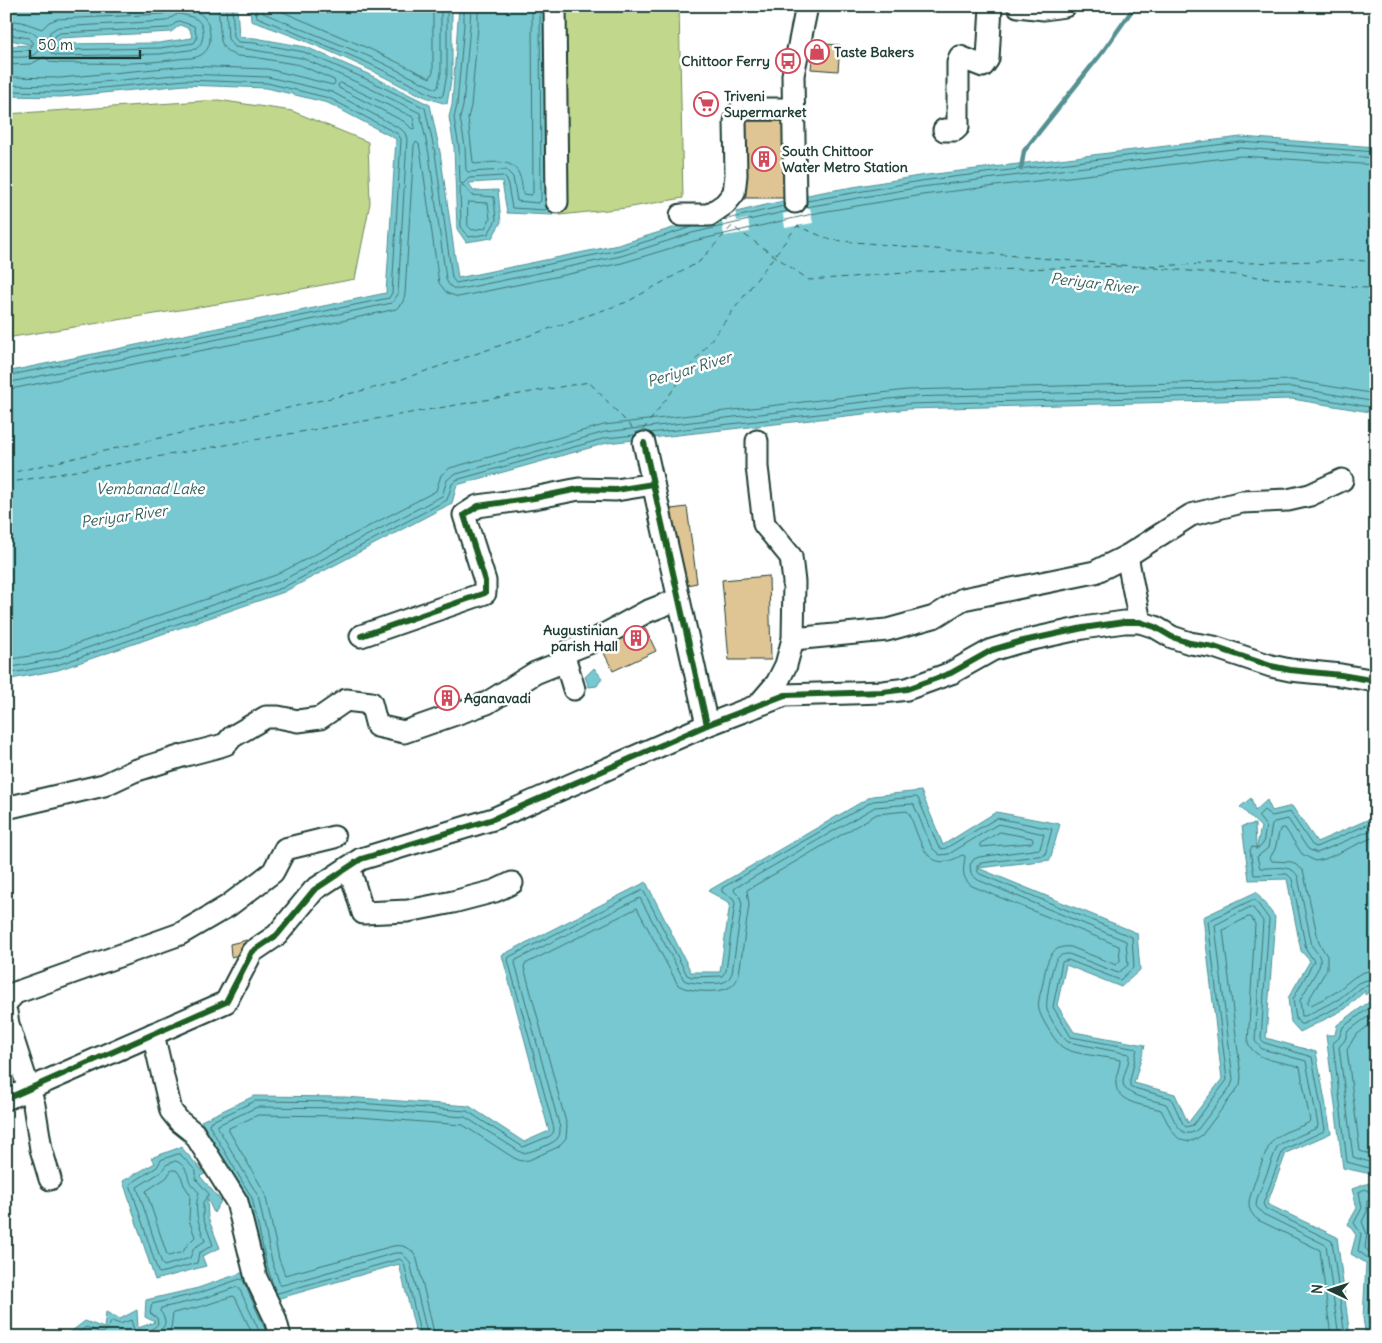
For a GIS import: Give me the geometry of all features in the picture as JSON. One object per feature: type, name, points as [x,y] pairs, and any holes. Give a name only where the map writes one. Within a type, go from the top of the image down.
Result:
[{"type":"street","points":[[555,6],[556,202]]},
{"type":"street","points":[[795,202],[793,75],[807,6]]},
{"type":"street","points":[[944,130],[955,130],[958,127],[958,63],[960,57],[983,66],[988,59],[991,6]]},
{"type":"street","points":[[1018,6],[1044,9],[1063,6]]},
{"type":"street","points":[[681,214],[709,214],[724,204],[734,193],[736,175],[735,122],[737,114],[742,109],[794,109]]},
{"type":"street","points":[[757,441],[757,467],[764,524],[791,557],[794,582],[793,639],[786,666],[777,683],[759,704]]},
{"type":"street","points":[[644,442],[707,726]]},
{"type":"street","points":[[793,639],[887,630],[934,617],[963,599],[1095,572],[1127,556],[1191,514],[1242,502],[1288,500],[1310,495],[1342,480]]},
{"type":"street","points":[[361,636],[485,594],[485,582],[464,515],[478,506],[579,489],[616,490],[653,484]]},
{"type":"street","points":[[1127,556],[1140,622]]},
{"type":"street","points":[[574,689],[564,656],[646,612],[679,599]]},
{"type":"street","points":[[6,1099],[226,1002],[252,952],[277,935],[314,890],[361,859],[493,819],[785,694],[883,692],[907,689],[951,673],[992,650],[1083,628],[1124,622],[1140,622],[1155,627],[1172,637],[1190,643],[1214,647],[1271,666],[1376,680]]},
{"type":"street","points":[[6,808],[104,785],[134,771],[226,744],[232,737],[266,717],[298,721],[320,718],[346,700],[371,703],[377,726],[404,732],[487,703],[535,674],[565,661]]},
{"type":"street","points":[[6,1003],[15,993],[180,934],[228,906],[273,872],[285,849],[334,837]]},
{"type":"street","points":[[349,867],[363,913],[408,911],[471,898],[495,891],[512,883]]},
{"type":"street","points":[[6,1012],[8,1024],[34,1105],[41,1149],[50,1179]]},
{"type":"street","points":[[153,1034],[171,1111],[178,1121],[194,1133],[237,1202],[256,1278],[275,1318],[280,1337]]},
{"type":"green space","points":[[561,6],[679,6],[683,198],[626,208],[560,215]]},
{"type":"green space","points":[[218,100],[292,111],[368,142],[370,203],[355,279],[248,299],[6,338],[6,114]]},
{"type":"water","name":"Vembanad Lake","points":[[6,6],[237,6],[239,37],[306,47],[368,74],[430,105],[440,152],[458,278],[618,245],[689,223],[817,193],[919,176],[1241,137],[1376,147],[1376,413],[1292,399],[908,409],[607,443],[457,485],[452,503],[284,592],[58,670],[6,680],[6,372],[386,293],[396,139],[328,103],[267,88],[185,85],[61,97],[6,96],[6,46],[33,45],[6,39]],"holes":[[[180,25],[190,29],[192,38],[159,43],[58,44],[60,38],[171,32]]]},
{"type":"water","points":[[250,6],[452,6],[452,74],[447,104],[415,93],[323,49],[251,21]]},
{"type":"water","points":[[459,6],[551,6],[553,215],[507,213],[502,181],[469,183],[473,191],[498,190],[501,222],[492,238],[466,242],[457,229],[454,147],[449,117],[452,105]]},
{"type":"water","points":[[594,668],[602,678],[597,686],[589,687],[585,677]]},
{"type":"water","points":[[921,791],[943,845],[996,812],[1060,824],[1050,860],[978,868],[1137,933],[1140,970],[1121,987],[1066,965],[1057,1005],[1074,1032],[1145,1045],[1134,1083],[1175,1094],[1188,1123],[1222,1079],[1203,917],[1256,892],[1275,917],[1266,1038],[1316,1052],[1331,1133],[1286,1153],[1267,1204],[1337,1237],[1350,1337],[417,1337],[399,1264],[273,1300],[261,1264],[248,1200],[201,1121],[254,1096],[345,1097],[469,1106],[524,1142],[549,1131],[502,955],[646,882],[691,972],[720,972],[730,903],[708,891],[872,796]]},
{"type":"water","points":[[1251,798],[1255,811],[1267,800],[1272,811],[1292,806],[1317,842],[1376,816],[1376,987],[1365,995],[1365,991],[1345,1009],[1300,1032],[1291,1022],[1288,998],[1310,961],[1301,951],[1287,879],[1249,880],[1242,826],[1255,824],[1256,850],[1261,827],[1240,807]]},
{"type":"water","points":[[1376,997],[1376,1175],[1343,1168],[1326,1035],[1335,1035],[1337,1025]]},
{"type":"water","points":[[181,1147],[205,1174],[200,1176],[221,1201],[214,1213],[207,1198],[208,1218],[220,1248],[202,1256],[206,1266],[155,1280],[123,1181],[155,1163],[151,1158]]},
{"type":"water","points":[[1369,1183],[1372,1189],[1376,1186],[1376,1337],[1366,1337],[1363,1318],[1366,1263],[1351,1254],[1356,1235],[1348,1224],[1357,1208],[1352,1189]]},
{"type":"water","points":[[244,1272],[275,1337],[69,1337],[68,1334],[85,1321],[104,1328],[106,1312],[120,1319],[137,1310],[138,1328],[155,1322],[145,1317],[146,1300],[198,1288]]},
{"type":"pier","points":[[801,195],[803,209],[810,208],[813,223],[785,228],[783,214],[791,212],[789,197]]},
{"type":"pier","points":[[735,209],[737,221],[748,219],[750,232],[724,236],[721,213]]},
{"type":"building","points":[[823,44],[840,45],[838,71],[811,69],[813,48],[822,48]]},
{"type":"building","name":"South Chittoor Water Metro Station","points":[[743,121],[784,121],[785,198],[743,198]]},
{"type":"building","points":[[687,507],[697,583],[682,586],[671,509]]},
{"type":"building","points":[[769,576],[771,660],[729,660],[722,580]]},
{"type":"building","name":"Augustinian parish Hall","points":[[644,626],[656,651],[613,671],[602,649]]},
{"type":"building","name":"Aganavadi","points":[[452,689],[456,701],[442,708],[437,696]]},
{"type":"building","points":[[247,940],[250,952],[231,957],[230,944]]},
{"type":"waterway","points":[[1021,169],[1024,151],[1104,50],[1135,6]]},
{"type":"ferry route","points":[[6,474],[382,386],[627,302],[699,262],[732,226],[809,280],[919,272],[1123,266]]},
{"type":"ferry route","points":[[6,483],[589,382],[639,435],[797,226],[831,240],[1271,278],[1376,289]]},
{"type":"ferry route","points":[[1139,266],[1354,260],[1376,262]]},
{"type":"cycle path","points":[[6,1099],[226,1002],[252,952],[277,935],[314,890],[361,859],[493,819],[707,725],[644,443]]},
{"type":"cycle path","points":[[361,636],[485,593],[485,581],[464,515],[478,506],[579,489],[616,490],[653,484]]},
{"type":"cycle path","points":[[707,725],[785,695],[883,692],[907,689],[951,673],[992,650],[1083,628],[1124,622],[1140,622],[1155,627],[1172,637],[1190,643],[1214,647],[1271,666],[1376,681]]},
{"type":"place","name":"Taste Bakers","points":[[817,52]]},
{"type":"place","name":"Chittoor Ferry","points":[[788,61]]},
{"type":"place","name":"Triveni Supermarket","points":[[706,104]]},
{"type":"place","name":"South Chittoor Water Metro Station","points":[[764,159]]},
{"type":"place","name":"Augustinian parish Hall","points":[[636,638]]},
{"type":"place","name":"Aganavadi","points":[[447,698]]},
{"type":"water label","name":"Periyar River","points":[[1094,283]]},
{"type":"water label","name":"Periyar River","points":[[689,369]]},
{"type":"water label","name":"Periyar River","points":[[124,516]]}]
